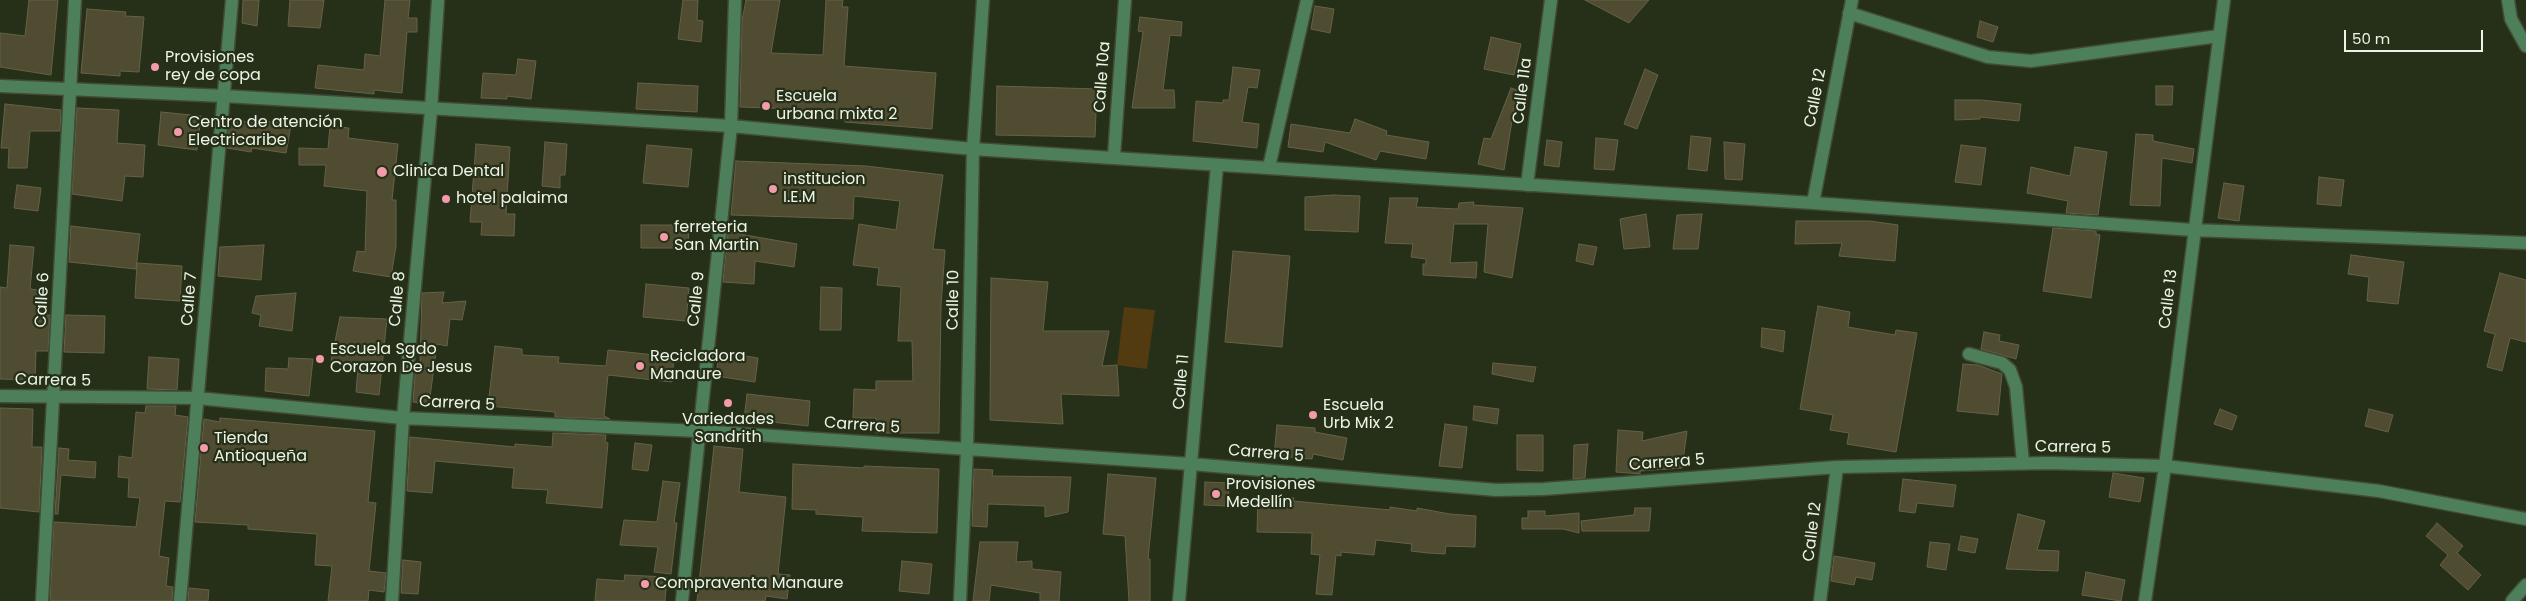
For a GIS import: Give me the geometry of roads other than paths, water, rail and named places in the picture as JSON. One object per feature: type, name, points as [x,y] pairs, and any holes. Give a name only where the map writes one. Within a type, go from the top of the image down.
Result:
[{"type":"street","name":"Calle 6","points":[[42,601],[55,398],[75,0]]},
{"type":"street","name":"Calle 7","points":[[180,601],[232,0]]},
{"type":"street","name":"Calle 8","points":[[392,601],[403,418],[431,110],[438,0]]},
{"type":"street","name":"Calle 9","points":[[682,601],[731,126],[735,0]]},
{"type":"street","name":"Calle 10","points":[[960,601],[967,450],[973,149],[983,0]]},
{"type":"street","name":"Calle 10a","points":[[1114,156],[1125,0]]},
{"type":"street","points":[[1269,167],[1307,0]]},
{"type":"street","name":"Calle 11a","points":[[1527,185],[1551,0]]},
{"type":"street","name":"Calle 12","points":[[1813,203],[1852,0]]},
{"type":"street","name":"Calle 13","points":[[2145,601],[2166,466],[2193,230],[2224,0]]},
{"type":"street","points":[[2508,0],[2511,19],[2526,46]]},
{"type":"street","points":[[1849,13],[1988,57],[2031,61],[2219,36]]},
{"type":"street","points":[[0,86],[224,96],[431,110],[731,126],[973,149],[1114,156],[1218,166],[1269,167],[2193,230],[2526,243]]},
{"type":"street","name":"Calle 11","points":[[1179,601],[1218,166]]},
{"type":"street","points":[[1969,354],[2002,363],[2010,370],[2016,387],[2023,463]]},
{"type":"street","name":"Carrera 5","points":[[0,396],[197,398],[403,418],[699,431],[1191,464],[1496,490],[1544,489],[1837,467],[2023,463],[2166,466],[2379,491],[2526,519]]},
{"type":"street","name":"Calle 12","points":[[1820,601],[1837,467]]},
{"type":"street","points":[[2516,600],[2526,585]]},
{"type":"place","name":"Provisiones rey de copa","points":[[155,67]]},
{"type":"place","name":"Escuela urbana mixta 2","points":[[766,106]]},
{"type":"place","name":"Centro de atención Electricaribe","points":[[178,132]]},
{"type":"place","name":"Clinica Dental","points":[[382,172]]},
{"type":"place","name":"institucion I.E.M","points":[[773,189]]},
{"type":"place","name":"hotel palaima","points":[[446,199]]},
{"type":"place","name":"ferreteria San Martin","points":[[664,237]]},
{"type":"place","name":"Escuela Sgdo Corazon De Jesus","points":[[320,359]]},
{"type":"place","name":"Recicladora Manaure","points":[[640,366]]},
{"type":"place","name":"Variedades Sandrith","points":[[728,403]]},
{"type":"place","name":"Escuela Urb Mix 2","points":[[1313,415]]},
{"type":"place","name":"Tienda Antioqueña","points":[[204,448]]},
{"type":"place","name":"Provisiones Medellín","points":[[1216,494]]},
{"type":"place","name":"Compraventa Manaure","points":[[645,584]]}]
